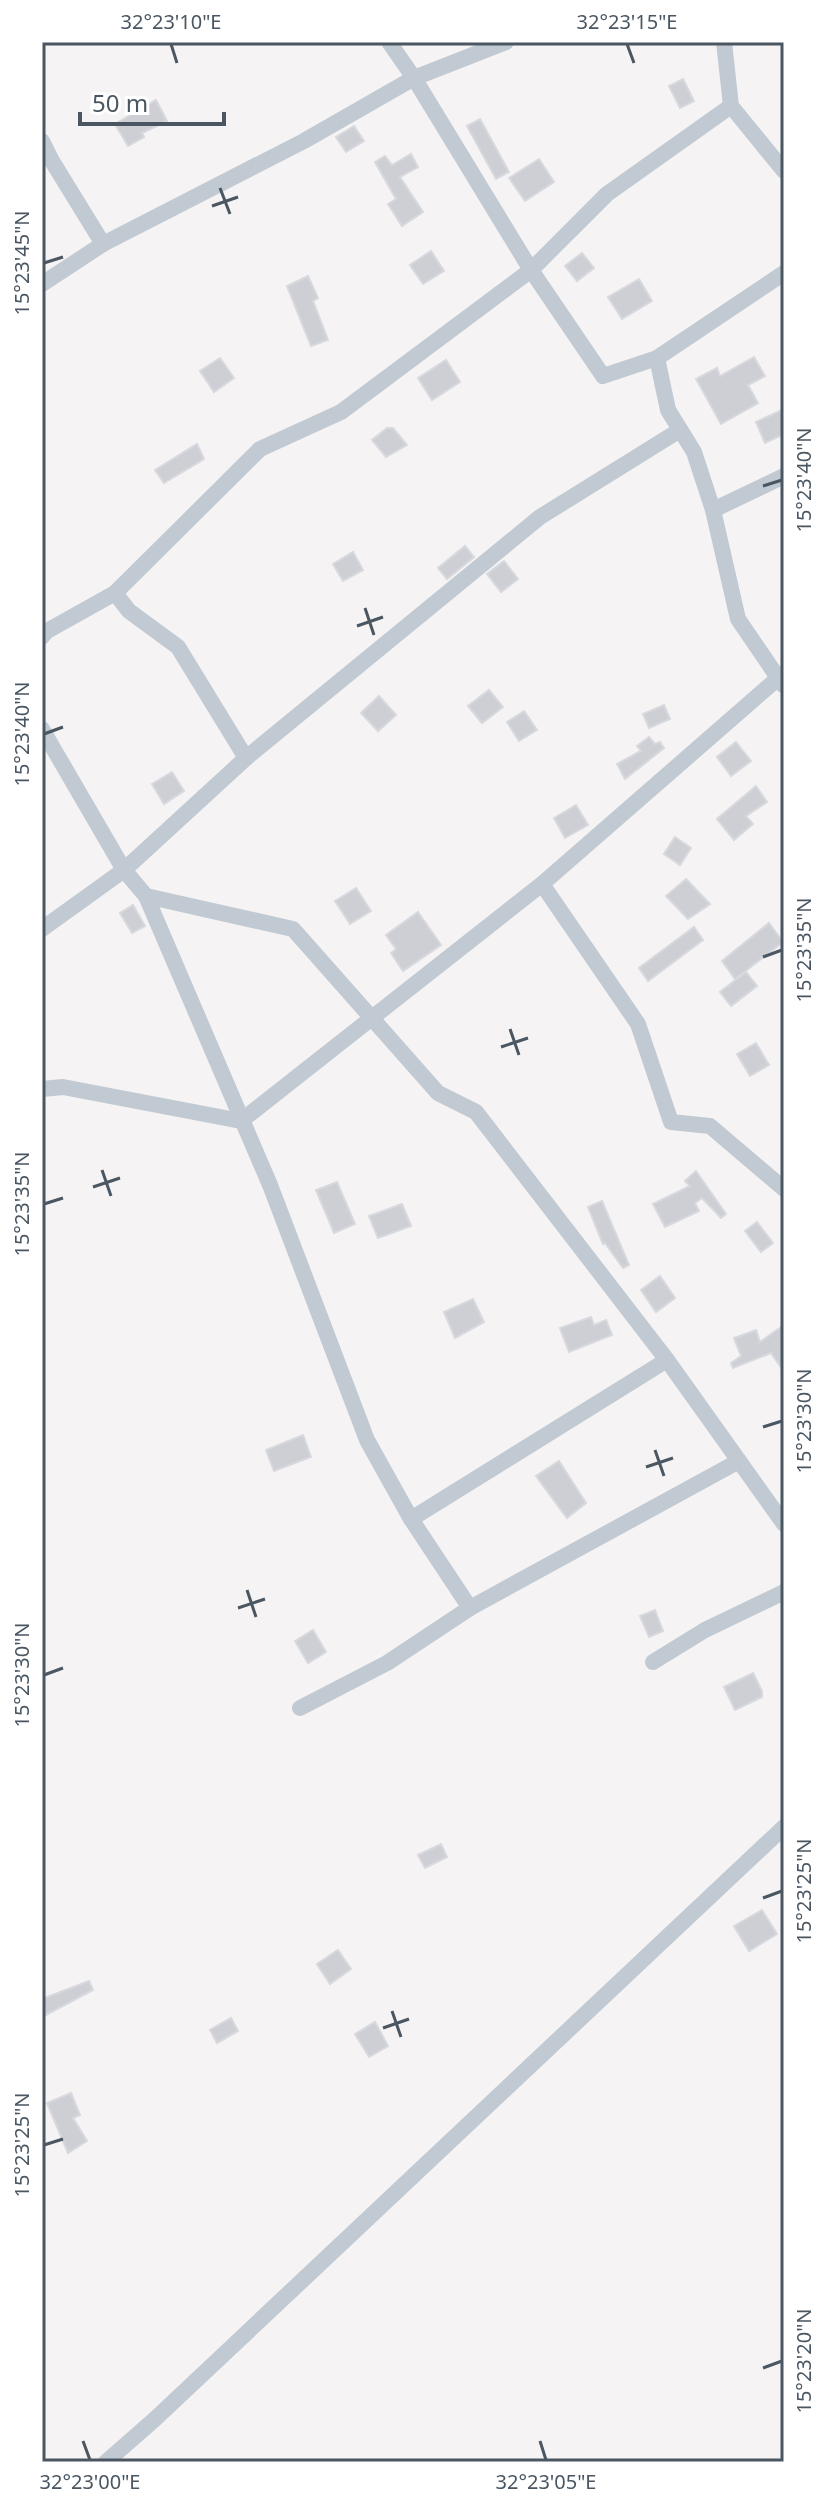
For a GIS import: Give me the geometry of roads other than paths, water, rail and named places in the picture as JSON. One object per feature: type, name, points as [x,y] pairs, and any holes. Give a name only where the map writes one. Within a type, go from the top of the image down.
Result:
[{"type":"street","points":[[389,42],[531,270],[603,376],[657,358],[784,273]]},
{"type":"street","points":[[42,284],[103,244],[304,141],[414,78],[506,42]]},
{"type":"street","points":[[724,42],[731,106],[784,171]]},
{"type":"street","points":[[42,637],[47,631],[115,593],[260,449],[341,412],[531,270],[607,194],[731,106]]},
{"type":"street","points":[[42,141],[103,244]]},
{"type":"street","points":[[42,1089],[63,1087],[241,1121],[542,884],[782,679],[738,619],[713,510],[694,452],[668,410],[657,358]]},
{"type":"street","points":[[42,929],[124,870],[246,758],[540,517],[680,430]]},
{"type":"street","points":[[713,510],[784,476]]},
{"type":"street","points":[[115,593],[129,611],[178,647],[246,758]]},
{"type":"street","points":[[42,729],[124,870],[146,896],[270,1185],[367,1440],[411,1519],[470,1608]]},
{"type":"street","points":[[542,884],[638,1024],[671,1122],[710,1126],[784,1189]]},
{"type":"street","points":[[146,896],[293,929],[438,1093],[476,1112],[667,1360],[784,1524]]},
{"type":"street","points":[[411,1519],[667,1360]]},
{"type":"street","points":[[300,1708],[387,1663],[470,1608],[739,1461]]},
{"type":"street","points":[[653,1662],[705,1630],[784,1592]]},
{"type":"street","points":[[106,2462],[784,1827]]}]
